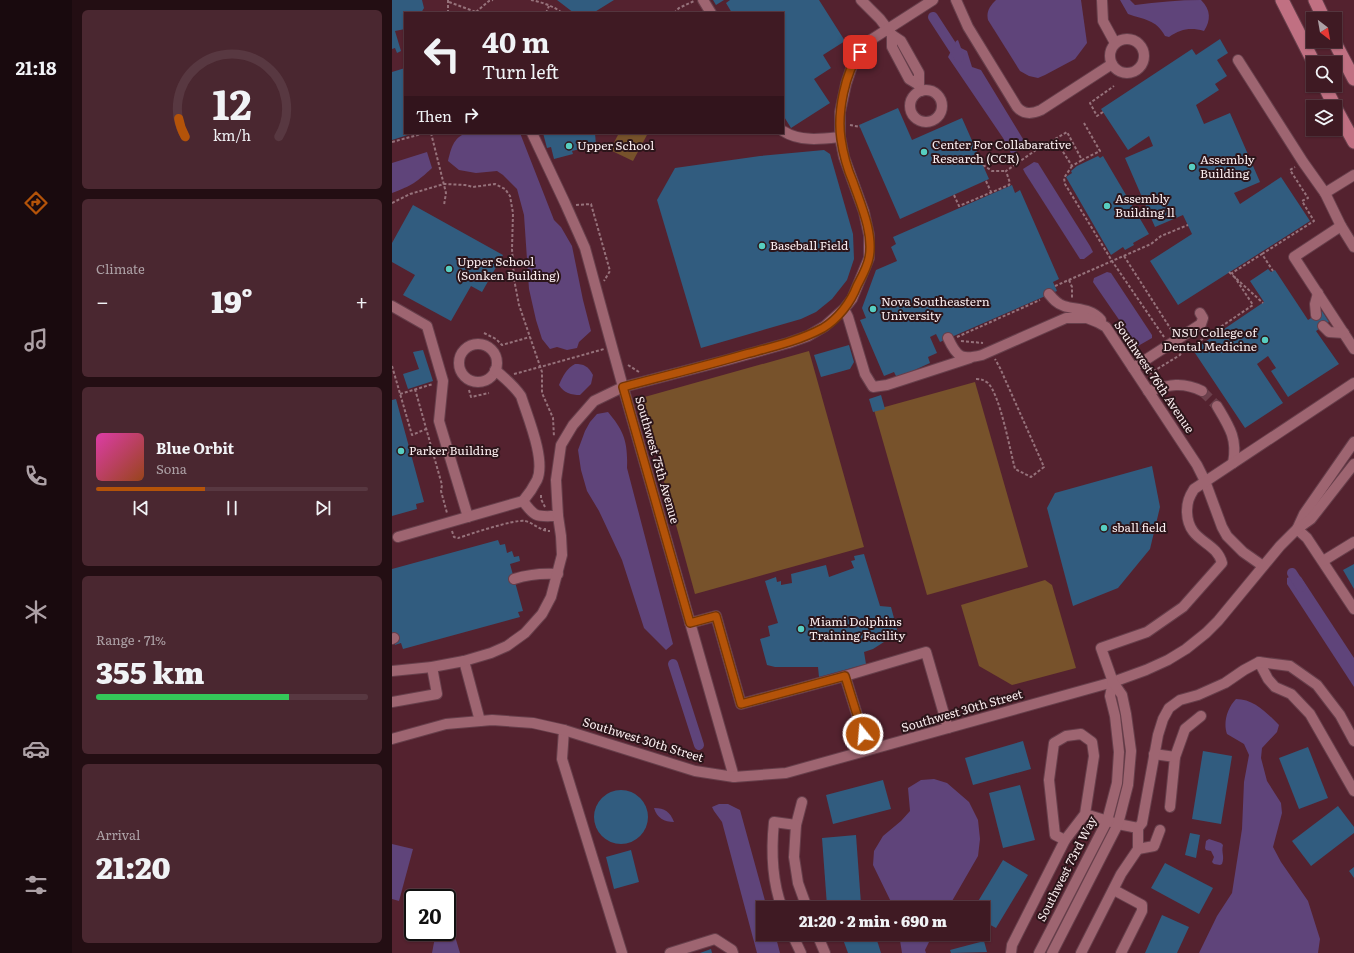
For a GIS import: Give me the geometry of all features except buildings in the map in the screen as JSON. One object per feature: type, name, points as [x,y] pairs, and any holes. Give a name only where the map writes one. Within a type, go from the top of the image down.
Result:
[{"type":"main road","points":[[1282,0],[1310,56]]},
{"type":"main road","points":[[1315,0],[1321,12]]},
{"type":"main road","points":[[1338,48],[1354,79]]},
{"type":"main road","points":[[1342,120],[1354,142]]},
{"type":"street","points":[[703,0],[710,12]]},
{"type":"street","points":[[861,0],[880,19],[890,32],[901,41],[919,73],[920,88],[908,79],[892,47],[890,32]]},
{"type":"street","points":[[392,670],[432,667],[464,661],[491,653],[507,646],[525,633],[542,614],[552,597],[562,555],[556,480],[561,445],[573,425],[594,401],[623,387],[788,343],[808,336],[825,326],[844,309],[852,299],[869,258],[869,236],[864,212],[844,157],[840,137],[840,112],[846,84],[854,60],[866,43],[890,32],[933,0]]},
{"type":"street","points":[[956,0],[968,27],[1020,111],[1025,113],[1035,113],[1041,110],[1112,64]]},
{"type":"street","points":[[1102,0],[1103,21],[1115,43]]},
{"type":"street","points":[[1131,39],[1140,45],[1144,56],[1140,66],[1131,72],[1120,71],[1112,64],[1110,53],[1115,43],[1120,40],[1131,39]]},
{"type":"street","points":[[901,64],[911,59]]},
{"type":"street","points":[[1238,60],[1303,162],[1325,193],[1341,226],[1354,247]]},
{"type":"street","points":[[784,132],[800,138],[814,139],[840,137]]},
{"type":"street","name":"Southwest 75th Avenue","points":[[532,134],[585,248],[734,777]]},
{"type":"street","points":[[1325,193],[1354,175]]},
{"type":"street","points":[[1341,226],[1294,257],[1354,349]]},
{"type":"street","points":[[1316,315],[1315,304],[1318,293]]},
{"type":"street","points":[[1048,294],[1059,313],[1066,318]]},
{"type":"street","points":[[1048,294],[1064,306],[1086,310],[1097,315],[1106,327]]},
{"type":"street","points":[[392,306],[428,326],[443,381],[439,421],[468,517]]},
{"type":"street","name":"Southwest 76th Avenue","points":[[844,309],[848,317],[865,374],[873,387],[887,386],[982,355],[1066,318],[1087,318],[1106,327],[1197,465],[1227,536],[1243,552],[1263,566]]},
{"type":"street","points":[[1133,368],[1146,361],[1165,344],[1201,324],[1203,318],[1200,313]]},
{"type":"street","points":[[1323,326],[1329,332],[1344,333]]},
{"type":"street","points":[[948,338],[954,350],[961,356],[970,358]]},
{"type":"street","points":[[398,537],[523,501],[530,493],[538,479],[540,464],[539,453],[521,396],[516,388],[495,370]]},
{"type":"street","points":[[1113,682],[1101,648],[1146,632],[1183,607],[1222,563],[1220,555],[1195,534],[1189,524],[1187,513],[1188,497],[1194,489],[1354,383]]},
{"type":"street","points":[[1148,391],[1176,384],[1188,385],[1202,391]]},
{"type":"street","points":[[1217,406],[1232,432],[1236,448],[1233,463]]},
{"type":"street","name":"Southwest 30th Street","points":[[1297,529],[1304,514],[1354,442]]},
{"type":"street","name":"Southwest 30th Street","points":[[392,740],[446,724],[492,720],[533,723],[564,730],[695,771],[734,777],[786,773],[1113,682],[1157,665],[1177,655],[1190,646],[1218,621],[1263,566],[1297,529],[1312,519],[1354,464]]},
{"type":"street","points":[[523,501],[537,516],[558,516]]},
{"type":"street","points":[[1297,529],[1307,538],[1354,609]]},
{"type":"street","points":[[1323,561],[1354,542]]},
{"type":"street","points":[[514,579],[541,573],[558,574]]},
{"type":"street","points":[[690,623],[716,616],[741,704],[926,652],[948,728]]},
{"type":"street","points":[[464,661],[480,721]]},
{"type":"street","points":[[1082,953],[1121,874],[1138,849],[1138,828],[1142,823],[1154,754],[1163,719],[1169,708],[1180,700],[1198,695],[1224,683],[1259,662],[1290,666],[1317,685],[1340,715],[1354,741]]},
{"type":"street","points":[[1259,662],[1268,679],[1275,687],[1291,694],[1310,714],[1354,791]]},
{"type":"street","points":[[392,702],[437,694],[432,667]]},
{"type":"street","points":[[845,676],[868,750]]},
{"type":"street","name":"Southwest 73rd Way","points":[[1039,953],[1107,821],[1117,783],[1119,752],[1115,716],[1110,696],[1113,682]]},
{"type":"street","name":"Southwest 73rd Way","points":[[1052,953],[1118,824],[1128,785],[1131,751],[1126,714],[1122,695],[1113,682]]},
{"type":"street","points":[[1170,807],[1175,757],[1185,729],[1201,716]]},
{"type":"street","points":[[564,730],[562,759],[622,953]]},
{"type":"street","points":[[1011,953],[1012,945],[1065,840],[1085,814],[1094,756],[1092,742],[1081,734],[1066,736],[1054,743],[1049,780],[1055,835],[1065,840]]},
{"type":"street","points":[[1154,754],[1175,757]]},
{"type":"street","points":[[802,802],[796,825],[794,857],[798,883],[804,901]]},
{"type":"street","points":[[1085,814],[1118,824],[1138,828]]},
{"type":"street","points":[[780,901],[772,847],[774,822],[796,825]]},
{"type":"street","points":[[1138,849],[1154,846],[1160,830]]},
{"type":"street","points":[[1114,890],[1142,905],[1142,910],[1120,953]]},
{"type":"street","points":[[670,953],[715,939],[732,950],[733,953]]},
{"type":"street","points":[[795,941],[801,953]]},
{"type":"street","points":[[820,941],[825,953]]},
{"type":"path","points":[[448,12],[449,1],[476,12],[489,1],[493,0]]},
{"type":"path","points":[[531,0],[540,1],[560,12]]},
{"type":"path","points":[[675,12],[695,0]]},
{"type":"path","points":[[546,12],[549,6]]},
{"type":"path","points":[[1103,112],[1097,116],[1090,103],[1114,86]]},
{"type":"path","points":[[1084,123],[1100,151],[1072,166],[1066,174],[1064,180],[1112,261],[1165,344]]},
{"type":"path","points":[[848,125],[860,127]]},
{"type":"path","points":[[983,164],[992,171],[1006,171],[1036,150],[1067,132],[1082,160]]},
{"type":"path","points":[[392,142],[421,134]]},
{"type":"path","points":[[431,134],[446,193],[444,205]]},
{"type":"path","points":[[1055,139],[1072,166]]},
{"type":"path","points":[[1149,374],[1180,355],[1183,350],[1188,349],[1253,305],[1232,273],[1314,221],[1302,202],[1308,198],[1290,170],[1299,165]]},
{"type":"path","points":[[954,195],[959,206],[1009,185],[1010,183],[1006,171]]},
{"type":"path","points":[[986,181],[991,193]]},
{"type":"path","points":[[392,203],[410,194],[444,184],[473,187],[495,184],[505,189],[510,196],[513,213],[512,249],[514,280],[519,305],[540,367]]},
{"type":"path","points":[[574,200],[579,210]]},
{"type":"path","points":[[576,205],[591,204],[610,271],[604,281]]},
{"type":"path","points":[[987,344],[961,341],[957,336],[1048,294],[1069,280],[1151,244],[1161,236],[1188,225]]},
{"type":"path","points":[[1262,254],[1273,271]]},
{"type":"path","points":[[1124,256],[1174,334]]},
{"type":"path","points":[[1229,272],[1263,303]]},
{"type":"path","points":[[602,274],[606,287]]},
{"type":"path","points":[[1069,280],[1073,292],[1072,304]]},
{"type":"path","points":[[484,333],[496,339],[502,345],[530,337]]},
{"type":"path","points":[[1179,343],[1183,350]]},
{"type":"path","points":[[506,379],[510,375],[612,346]]},
{"type":"path","points":[[976,379],[986,382],[995,397],[1015,469],[1030,477],[1044,466],[994,356]]},
{"type":"path","points":[[626,364],[640,372]]},
{"type":"path","points":[[392,366],[412,435],[426,428]]},
{"type":"path","points":[[400,394],[433,384]]},
{"type":"path","points":[[415,389],[442,485],[441,491],[454,537],[458,538],[515,521],[525,521],[545,531],[554,532]]},
{"type":"path","points":[[469,390],[471,397],[489,392]]},
{"type":"shaded area","points":[[996,0],[1081,0],[1087,43],[1075,59],[1038,78],[1029,76],[1020,71],[988,20],[989,9]]},
{"type":"shaded area","points":[[1120,0],[1130,0],[1135,5],[1168,1],[1201,0],[1207,8],[1209,19],[1204,31],[1194,29],[1186,30],[1169,37],[1165,36],[1154,23],[1128,14]]},
{"type":"shaded area","points":[[958,40],[961,48],[967,51],[972,67],[981,70],[1023,139],[1025,144],[1016,152],[1011,153],[1003,138],[948,57],[956,41]]},
{"type":"shaded area","points":[[520,134],[554,220],[561,227],[572,246],[591,331],[579,342],[577,348],[567,350],[557,347],[550,349],[542,339],[529,289],[524,215],[517,189],[497,171],[476,173],[459,170],[448,161],[455,141],[462,135]]},
{"type":"shaded area","points":[[618,134],[647,134],[633,161],[610,150]]},
{"type":"shaded area","points":[[427,152],[432,168],[414,183],[392,193],[392,163]]},
{"type":"shaded area","points":[[1034,162],[1038,163],[1090,246],[1093,252],[1084,259],[1080,259],[1025,173],[1023,169]]},
{"type":"shaded area","points":[[1107,272],[1111,273],[1152,335],[1152,338],[1138,346],[1093,282],[1094,278]]},
{"type":"shaded area","points":[[809,351],[864,547],[695,594],[641,398]]},
{"type":"shaded area","points":[[575,364],[586,366],[593,375],[591,384],[580,395],[568,393],[559,385],[565,373]]},
{"type":"shaded area","points":[[975,382],[1028,567],[927,595],[874,410]]},
{"type":"shaded area","points":[[608,412],[618,425],[626,444],[627,468],[673,644],[666,650],[644,628],[622,560],[599,511],[587,491],[581,470],[578,450],[585,431],[597,414]]},
{"type":"shaded area","points":[[1295,574],[1301,577],[1354,658],[1354,687],[1287,584],[1287,578]]},
{"type":"shaded area","points":[[1045,580],[1052,585],[1076,668],[1012,685],[979,666],[961,605]]},
{"type":"shaded area","points":[[1236,699],[1249,701],[1254,704],[1279,725],[1277,732],[1262,748],[1261,758],[1267,781],[1281,803],[1282,813],[1273,847],[1281,862],[1308,901],[1320,939],[1318,953],[1199,953],[1217,916],[1232,893],[1242,829],[1244,782],[1249,755],[1244,744],[1227,734],[1225,725],[1228,711]]},
{"type":"shaded area","points":[[934,779],[947,783],[969,802],[978,820],[980,839],[978,856],[952,901],[891,901],[873,865],[874,851],[883,836],[901,821],[910,811],[908,788],[921,780]]},
{"type":"shaded area","points":[[719,804],[728,804],[740,810],[765,901],[756,901],[756,941],[777,941],[780,953],[757,953],[722,822],[712,807]]},
{"type":"shaded area","points":[[654,808],[667,811],[674,822],[661,819]]},
{"type":"shaded area","points":[[1209,839],[1223,845],[1223,861],[1220,865],[1212,862],[1214,857],[1211,851],[1206,850],[1205,848],[1206,841]]},
{"type":"shaded area","points":[[392,844],[413,849],[399,901],[392,899]]},
{"type":"shaded area","points":[[456,940],[460,953],[432,953],[434,941],[456,941]]},
{"type":"shaded area","points":[[900,941],[930,941],[925,950],[926,953],[902,953]]},
{"type":"waterway","points":[[933,17],[959,57]]},
{"type":"waterway","points":[[1292,573],[1301,587]]},
{"type":"waterway","points":[[673,664],[699,745]]},
{"type":"tunnel","points":[[1202,391],[1217,406]]},
{"type":"place","name":"Upper School","points":[[569,146]]},
{"type":"place","name":"Center For Collabarative Research (CCR)","points":[[924,152]]},
{"type":"place","name":"Assembly Building","points":[[1192,167]]},
{"type":"place","name":"Assembly Building ll","points":[[1107,206]]},
{"type":"place","name":"Baseball Field","points":[[762,246]]},
{"type":"place","name":"Upper School (Sonken Building)","points":[[449,269]]},
{"type":"place","name":"Nova Southeastern University","points":[[873,309]]},
{"type":"place","name":"NSU College of Dental Medicine","points":[[1265,340]]},
{"type":"place","name":"Parker Building","points":[[401,451]]},
{"type":"place","name":"sball field","points":[[1104,528]]},
{"type":"place","name":"Miami Dolphins Training Facility","points":[[801,629]]},
{"type":"route","points":[[860,52],[854,60],[846,84],[840,112],[840,137],[844,157],[864,212],[869,236],[869,258],[852,299],[844,309],[825,326],[808,336],[727,360],[623,387],[690,623],[716,616],[741,704],[845,676],[863,734]]}]
